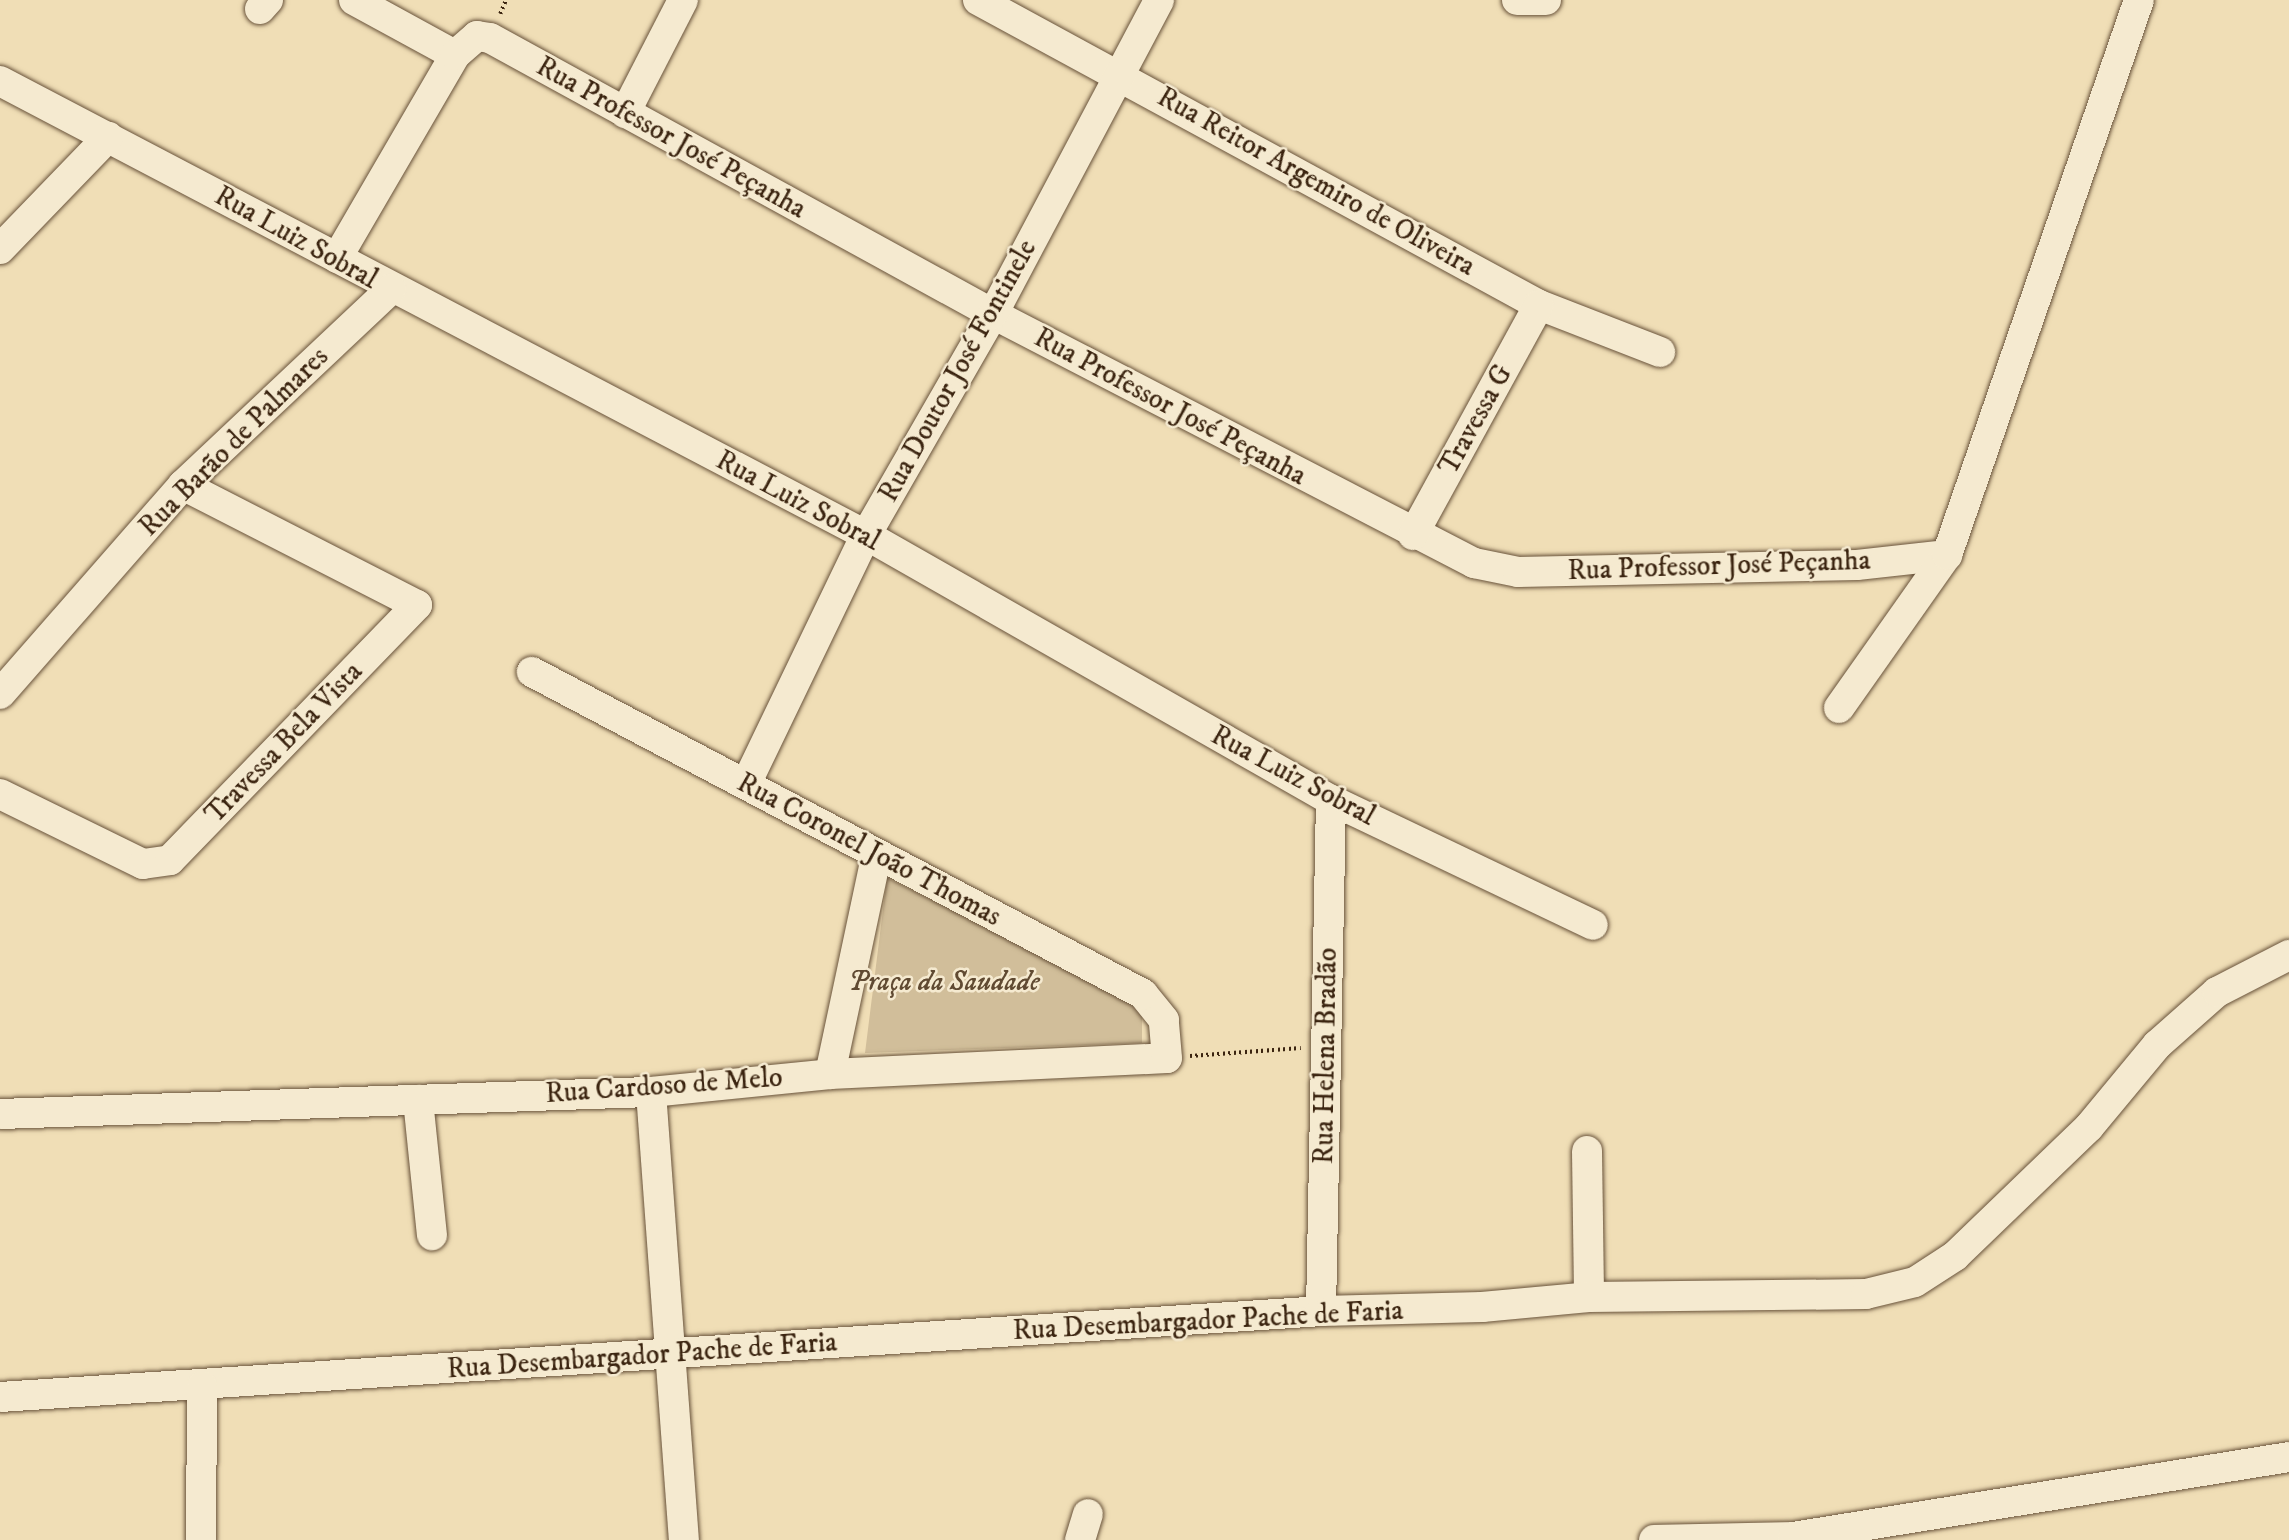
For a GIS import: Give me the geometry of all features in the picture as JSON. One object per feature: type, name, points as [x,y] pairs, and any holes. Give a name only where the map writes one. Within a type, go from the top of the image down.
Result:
[{"type":"street","points":[[337,258],[455,55],[354,0]]},
{"type":"street","points":[[625,113],[682,0]]},
{"type":"street","name":"Rua Reitor Argemiro de Oliveira","points":[[978,0],[1121,75],[1539,305],[1660,352]]},
{"type":"street","name":"Rua Doutor José Fontinele","points":[[746,784],[866,536],[993,314],[1160,0]]},
{"type":"street","points":[[1517,0],[1546,0]]},
{"type":"street","points":[[1839,708],[1947,555],[2139,0]]},
{"type":"street","name":"Rua Professor José Peçanha","points":[[455,55],[477,36],[490,38],[993,314],[1413,535],[1474,563],[1518,572],[1857,565],[1947,555]]},
{"type":"street","name":"Rua Luiz Sobral","points":[[0,81],[391,289],[866,536],[1331,800],[1593,926]]},
{"type":"street","points":[[0,249],[108,137]]},
{"type":"street","name":"Rua Barão de Palmares","points":[[0,694],[183,485],[391,289]]},
{"type":"street","name":"Travessa G","points":[[1413,535],[1539,305]]},
{"type":"street","name":"Travessa Bela Vista","points":[[0,794],[143,864],[170,860],[417,605],[183,485]]},
{"type":"street","name":"Rua Coronel João Thomas","points":[[532,672],[746,784],[876,857],[1143,994],[1164,1020],[1167,1058]]},
{"type":"street","name":"Rua Helena Bradão","points":[[1321,1311],[1331,800]]},
{"type":"street","points":[[830,1074],[876,857]]},
{"type":"street","name":"Rua Desembargador Pache de Faria","points":[[0,1397],[202,1386],[1321,1311],[1482,1307],[1590,1297],[1866,1294],[1915,1282],[1955,1256],[2089,1127],[2157,1045],[2217,992],[2289,955]]},
{"type":"street","name":"Rua Cardoso de Melo","points":[[0,1114],[651,1092],[830,1074],[1167,1058]]},
{"type":"street","points":[[651,1092],[684,1540]]},
{"type":"street","points":[[418,1100],[432,1235]]},
{"type":"street","points":[[1587,1151],[1590,1297]]},
{"type":"street","points":[[201,1540],[202,1386]]},
{"type":"street","points":[[1654,1540],[1793,1539],[2289,1457]]},
{"type":"path","points":[[1167,1058],[1327,1046]]},
{"type":"green space","name":"Praça da Saudade","points":[[887,878],[1142,1003],[1142,1043],[865,1053]]}]
